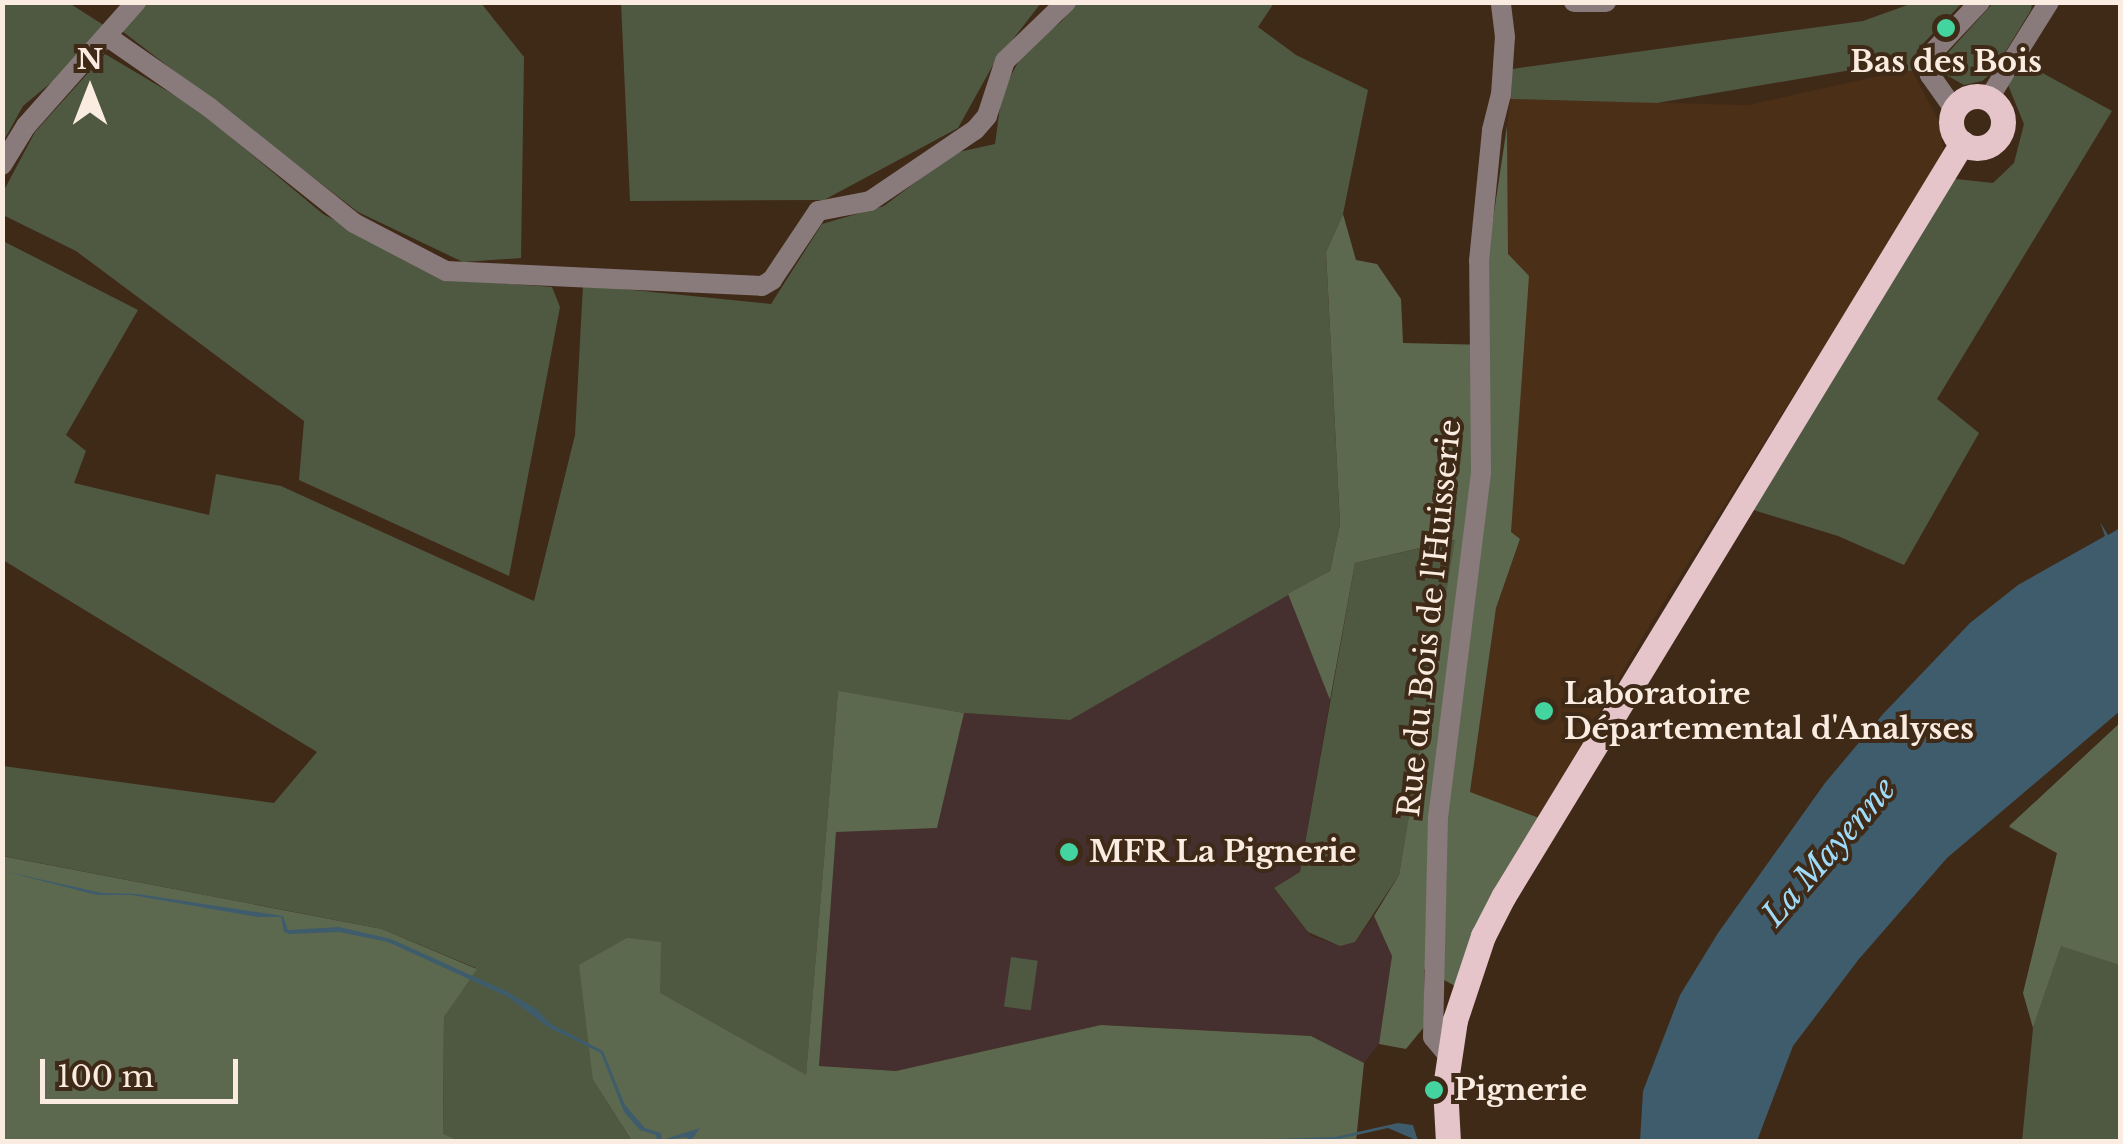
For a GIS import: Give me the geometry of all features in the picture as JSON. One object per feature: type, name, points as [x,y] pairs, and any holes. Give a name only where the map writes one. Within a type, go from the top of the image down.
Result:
[{"type":"main road","points":[[1973,96],[1989,98],[2004,119],[2000,136],[1986,146],[1962,144],[1952,132],[1954,109],[1973,96]]},
{"type":"main road","points":[[1448,1142],[1448,1055],[1468,974],[1503,898],[1962,144]]},
{"type":"street","points":[[2,165],[26,126],[136,2]]},
{"type":"street","points":[[108,37],[210,108],[354,223],[446,271],[762,286],[772,280],[818,211],[870,201],[898,186],[976,130],[987,116],[1005,61],[1066,2]]},
{"type":"street","name":"Rue du Bois de l'Huisserie","points":[[1448,1055],[1432,1037],[1438,818],[1481,472],[1479,260],[1492,130],[1501,95],[1501,2]]},
{"type":"street","points":[[1574,2],[1606,2]]},
{"type":"street","points":[[1954,109],[1930,76],[1932,52],[1980,2]]},
{"type":"street","points":[[1989,98],[2049,2]]},
{"type":"shaded area","points":[[1911,69],[1940,123],[1944,156],[1652,621],[1539,818],[1470,793],[1496,608],[1520,540],[1511,532],[1507,126],[1511,99],[1748,105]]},
{"type":"shaded area","name":"MFR La Pignerie","points":[[1288,594],[1330,700],[1300,872],[1274,889],[1311,936],[1339,945],[1355,942],[1374,916],[1392,956],[1379,1044],[1364,1063],[1311,1036],[1101,1025],[896,1071],[819,1066],[836,831],[936,828],[964,713],[1070,720]]},
{"type":"green space","points":[[3,3],[69,3],[113,31],[23,106],[3,142]]},
{"type":"green space","points":[[146,3],[481,3],[524,57],[521,258],[463,262],[358,212],[122,31]]},
{"type":"green space","points":[[621,3],[1041,3],[993,65],[958,128],[824,200],[630,201]]},
{"type":"green space","points":[[1076,3],[1274,3],[1258,27],[1296,55],[1368,90],[1343,214],[1326,252],[1340,524],[1330,571],[1070,720],[964,713],[838,692],[806,1076],[659,993],[593,1080],[632,1141],[459,1142],[443,1135],[444,1017],[476,968],[382,929],[3,856],[3,766],[274,803],[317,752],[3,560],[3,241],[138,310],[66,435],[86,451],[74,483],[209,515],[216,474],[281,486],[534,601],[575,435],[583,285],[771,304],[822,224],[884,206],[954,153],[995,144],[1002,92],[1024,51],[1062,21]]},
{"type":"green space","points":[[1913,3],[1962,3],[1917,50],[1914,71],[1863,68],[1657,103],[1511,99],[1512,69],[1863,21]]},
{"type":"green space","points":[[1993,3],[2032,3],[1993,72],[1982,81],[1964,85],[1948,76],[1945,56]]},
{"type":"green space","points":[[105,54],[196,108],[323,214],[446,279],[552,287],[560,307],[509,576],[299,480],[304,421],[76,251],[3,215],[2,194],[35,132]]},
{"type":"green space","points":[[2024,63],[2112,111],[1937,399],[1979,433],[1904,565],[1838,536],[1747,508],[1947,178],[1993,183],[2014,163],[2024,124],[2008,85]]},
{"type":"green space","points":[[1507,126],[1508,254],[1529,276],[1511,532],[1520,539],[1496,608],[1470,792],[1539,818],[1455,986],[1424,969],[1424,1027],[1406,1049],[1379,1044],[1392,956],[1374,916],[1399,875],[1455,540],[1355,563],[1330,700],[1288,594],[1330,571],[1340,524],[1326,252],[1343,214],[1356,260],[1377,264],[1401,299],[1403,343],[1489,345],[1488,253]]},
{"type":"green space","points":[[1456,540],[1399,875],[1355,942],[1340,946],[1308,932],[1274,888],[1300,872],[1355,563]]},
{"type":"green space","points":[[838,691],[964,713],[937,828],[836,832],[819,1066],[896,1071],[1101,1025],[1311,1036],[1364,1063],[1356,1141],[632,1141],[593,1080],[579,965],[627,938],[661,942],[660,993],[806,1075]]},
{"type":"green space","points":[[2120,723],[2120,1141],[2022,1141],[2033,1028],[2061,945],[2057,853],[2009,827]]},
{"type":"green space","points":[[2120,723],[2120,965],[2061,946],[2033,1028],[2023,993],[2057,853],[2009,826]]},
{"type":"green space","points":[[2,856],[382,929],[477,969],[444,1017],[443,1134],[459,1141],[3,1141]]},
{"type":"green space","points":[[1011,957],[1038,961],[1031,1010],[1004,1007]]},
{"type":"water","name":"La Mayenne","points":[[2100,522],[2108,535],[2120,528],[2120,711],[1947,858],[1859,959],[1793,1046],[1757,1141],[1640,1141],[1643,1091],[1680,995],[1718,933],[1825,783],[1883,714],[1970,623],[2018,585],[2105,536]]},
{"type":"water","points":[[3,871],[102,893],[138,894],[283,916],[288,930],[339,927],[391,939],[506,991],[536,1009],[551,1024],[603,1051],[625,1105],[645,1128],[661,1133],[662,1140],[700,1128],[691,1141],[686,1141],[688,1137],[657,1141],[656,1135],[640,1130],[624,1112],[601,1053],[548,1027],[508,997],[388,942],[339,932],[289,934],[284,932],[281,917],[257,917],[132,895],[97,895]]},
{"type":"water","points":[[1398,1123],[1413,1125],[1418,1141],[1388,1128],[1330,1141],[1199,1141],[1335,1137]]},
{"type":"place","name":"Bas des Bois","points":[[1946,28]]},
{"type":"place","name":"Laboratoire Départemental d'Analyses","points":[[1544,711]]},
{"type":"place","name":"MFR La Pignerie","points":[[1069,852]]},
{"type":"place","name":"Pignerie","points":[[1434,1090]]}]
